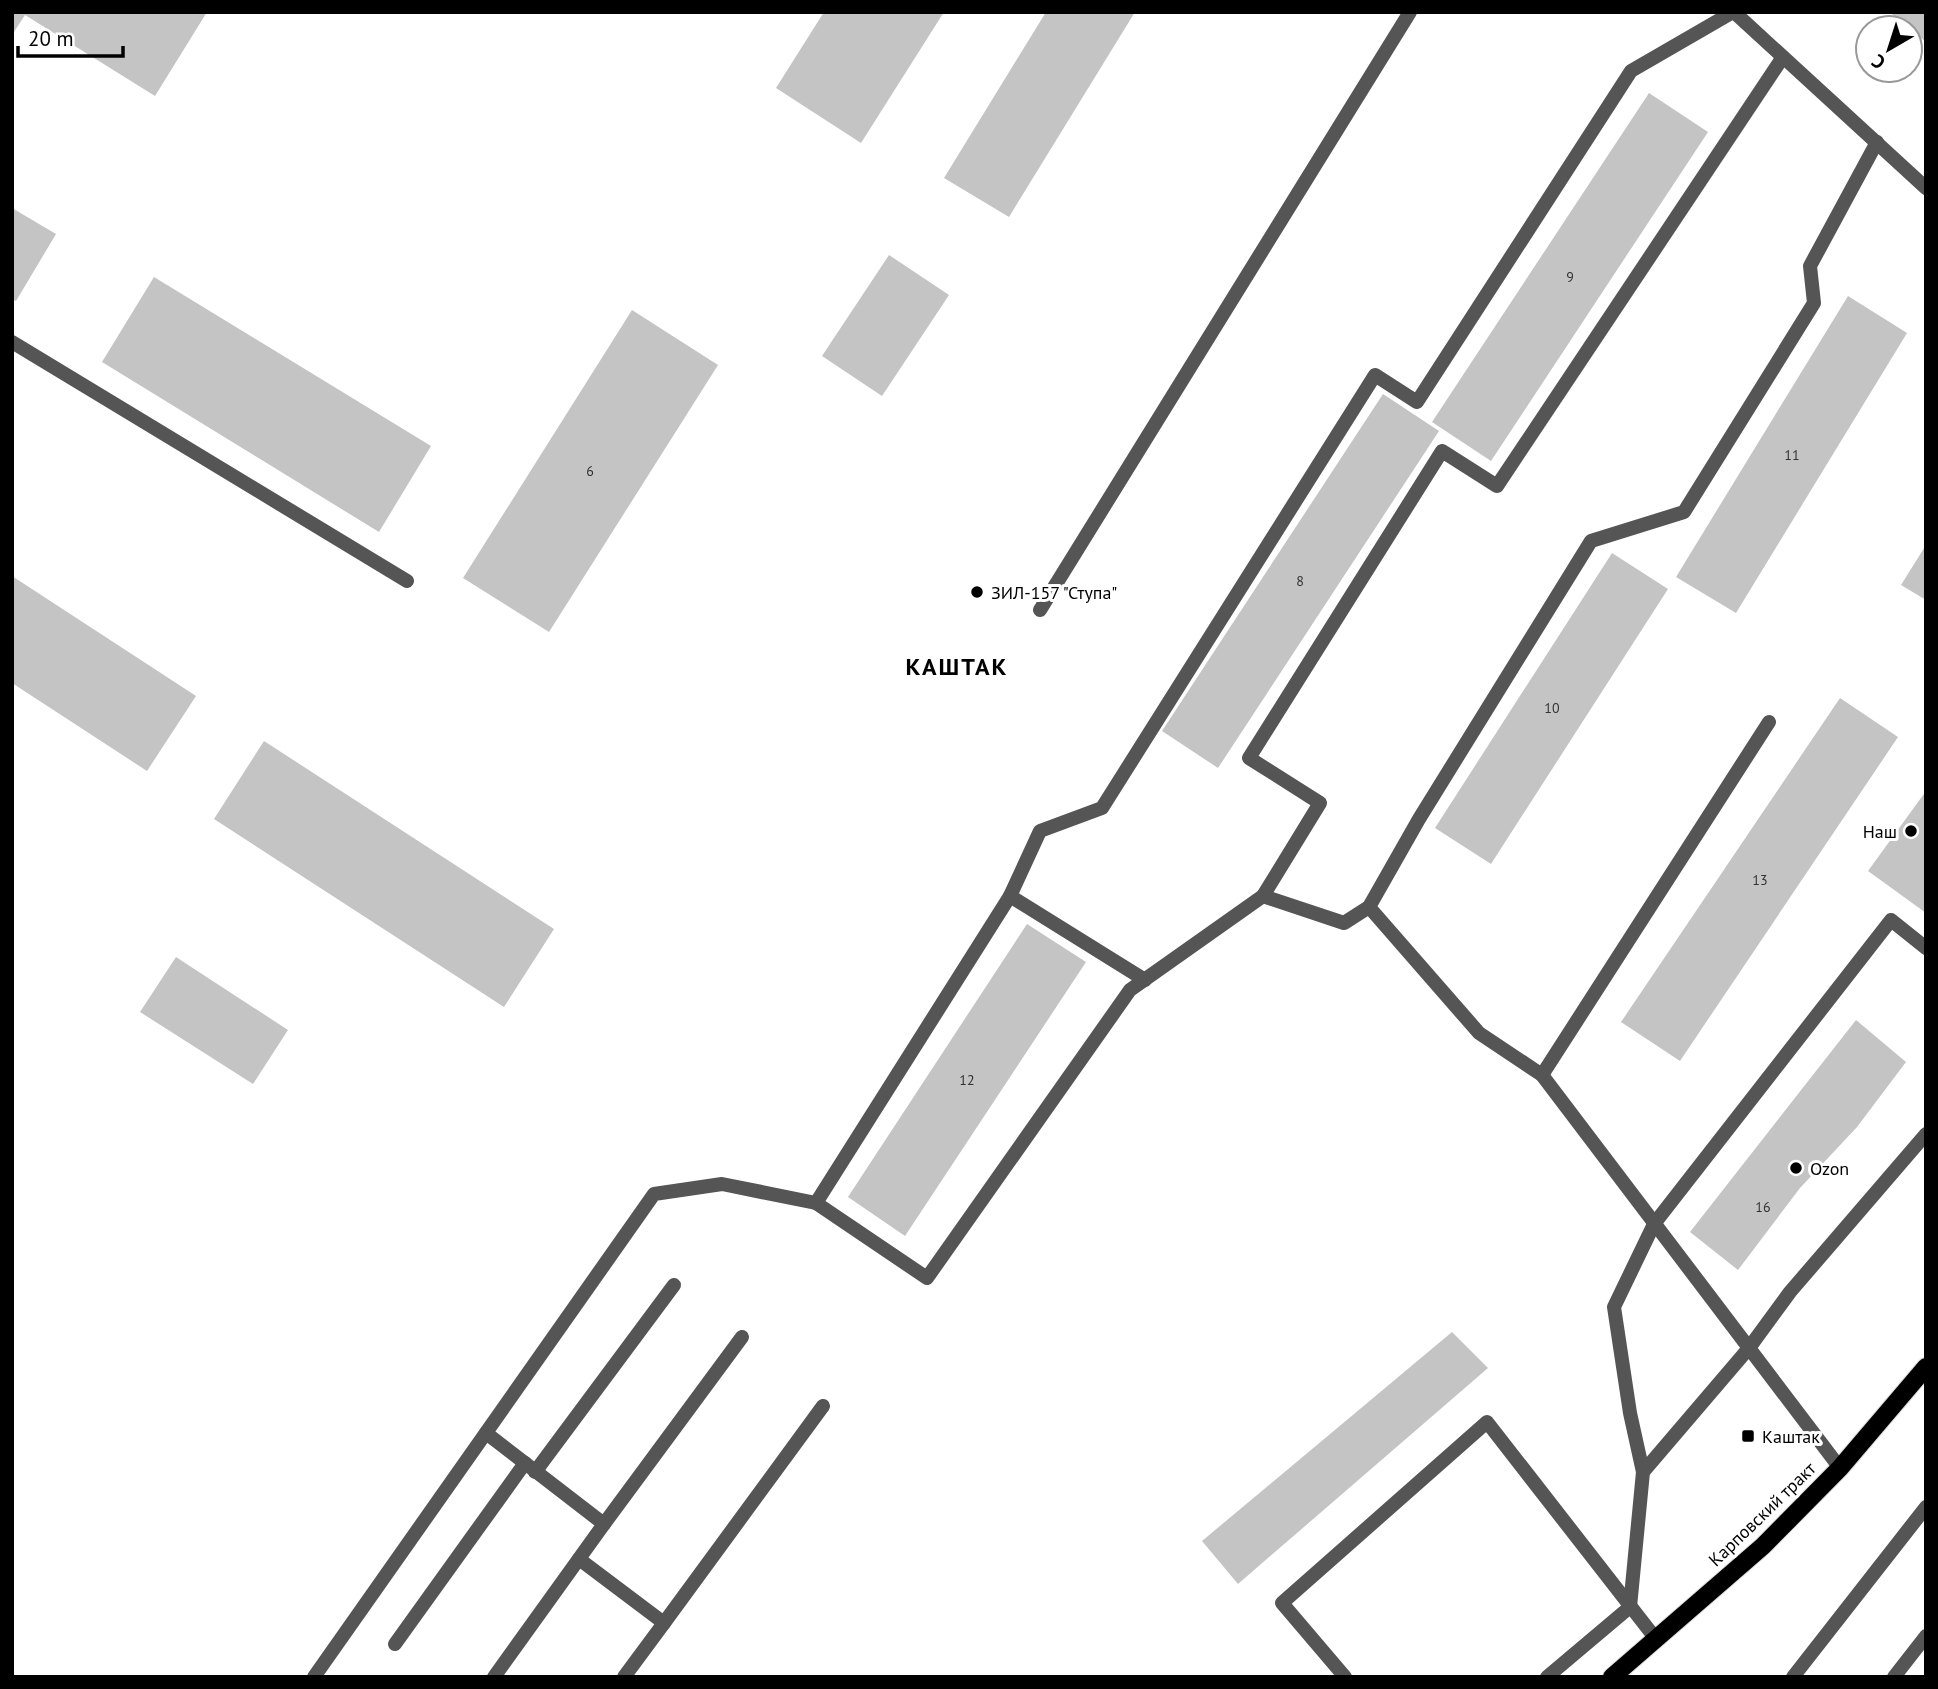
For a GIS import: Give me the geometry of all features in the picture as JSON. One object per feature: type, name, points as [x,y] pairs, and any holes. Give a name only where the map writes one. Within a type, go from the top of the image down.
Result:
[{"type":"main road","name":"Карповский тракт","points":[[1612,1677],[1763,1546],[1840,1468],[1926,1367]]},
{"type":"street","points":[[1040,610],[1410,12]]},
{"type":"street","points":[[816,1203],[1010,896],[1040,831],[1102,808],[1375,375],[1417,402],[1631,71],[1733,12],[1926,188]]},
{"type":"street","points":[[314,1677],[654,1194],[722,1184],[816,1203],[927,1279],[1130,990],[1262,897],[1320,803],[1249,758],[1442,451],[1497,486],[1783,57]]},
{"type":"street","points":[[1262,897],[1344,923],[1369,907],[1419,820],[1591,541],[1684,512],[1814,303],[1810,266],[1877,142]]},
{"type":"street","points":[[12,342],[407,581]]},
{"type":"street","points":[[1542,1075],[1769,722]]},
{"type":"street","points":[[1010,896],[1145,980]]},
{"type":"street","points":[[1369,907],[1479,1033],[1542,1075],[1840,1468]]},
{"type":"street","points":[[1550,1676],[1630,1607],[1643,1472],[1630,1413],[1615,1307],[1654,1224],[1891,920],[1926,948]]},
{"type":"street","points":[[1643,1472],[1749,1348],[1790,1292],[1926,1134]]},
{"type":"street","points":[[395,1644],[674,1285]]},
{"type":"street","points":[[494,1677],[742,1337]]},
{"type":"street","points":[[624,1677],[823,1406]]},
{"type":"street","points":[[1345,1677],[1282,1603],[1487,1422],[1656,1639]]},
{"type":"street","points":[[486,1433],[604,1524]]},
{"type":"street","points":[[1793,1677],[1926,1507]]},
{"type":"street","points":[[579,1559],[664,1623]]},
{"type":"street","points":[[1894,1677],[1926,1636]]},
{"type":"building","points":[[12,12],[207,12],[155,96],[25,15],[12,35]]},
{"type":"building","points":[[824,12],[944,12],[861,143],[776,88]]},
{"type":"building","points":[[1046,12],[1135,12],[1009,217],[944,178]]},
{"type":"building","points":[[1889,12],[1926,12],[1926,42],[1924,14]]},
{"type":"building","points":[[1649,93],[1708,132],[1491,461],[1432,422]]},
{"type":"building","points":[[12,208],[56,234],[16,301],[12,299]]},
{"type":"building","points":[[889,255],[949,295],[882,396],[822,356]]},
{"type":"building","points":[[154,277],[431,446],[379,532],[102,362]]},
{"type":"building","points":[[1848,296],[1907,333],[1736,613],[1676,577]]},
{"type":"building","points":[[632,310],[718,365],[549,632],[463,578]]},
{"type":"building","points":[[1383,394],[1439,431],[1218,768],[1162,731]]},
{"type":"building","points":[[1926,545],[1926,600],[1901,585]]},
{"type":"building","points":[[1612,553],[1668,589],[1491,864],[1435,828]]},
{"type":"building","points":[[12,576],[196,696],[147,771],[12,683]]},
{"type":"building","points":[[1840,698],[1898,737],[1680,1061],[1621,1022]]},
{"type":"building","points":[[264,741],[554,929],[504,1007],[214,819]]},
{"type":"building","name":"Наш","points":[[1926,791],[1926,913],[1868,871]]},
{"type":"building","points":[[1027,924],[1086,962],[905,1236],[848,1197]]},
{"type":"building","points":[[176,957],[288,1030],[253,1084],[140,1012]]},
{"type":"building","points":[[1856,1020],[1906,1062],[1857,1127],[1800,1188],[1738,1270],[1690,1232]]},
{"type":"building","points":[[1452,1332],[1488,1368],[1238,1584],[1202,1541]]},
{"type":"place","name":"ЗИЛ-157 \"Ступа\"","points":[[977,592]]},
{"type":"place","name":"Наш","points":[[1911,831]]},
{"type":"place","name":"Ozon","points":[[1796,1168]]},
{"type":"place","name":"Каштак","points":[[1748,1436]]},
{"type":"district","name":"КАШТАК","points":[[957,666]]}]
